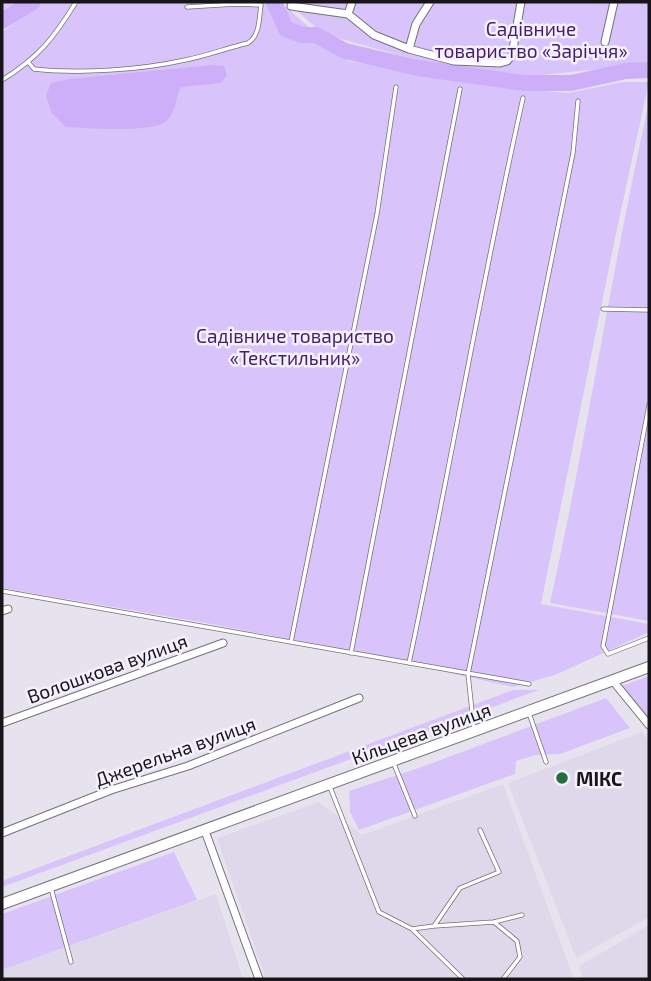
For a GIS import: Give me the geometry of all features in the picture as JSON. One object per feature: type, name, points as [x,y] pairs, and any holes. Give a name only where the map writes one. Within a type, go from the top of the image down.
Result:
[{"type":"main road","name":"Кільцева вулиця","points":[[2,904],[649,667]]},
{"type":"street","points":[[348,14],[352,2]]},
{"type":"street","points":[[409,49],[416,24],[430,2]]},
{"type":"street","points":[[291,6],[348,14],[374,35],[409,49],[454,61],[500,64],[507,61],[514,48],[521,2]]},
{"type":"street","points":[[605,42],[614,2]]},
{"type":"street","name":"Волошкова вулиця","points":[[2,723],[223,643]]},
{"type":"street","points":[[613,681],[649,725]]},
{"type":"street","name":"Джерельна вулиця","points":[[2,833],[111,790],[188,766],[359,698]]},
{"type":"street","points":[[205,831],[259,979]]},
{"type":"lane","points":[[2,80],[29,64],[61,26],[76,2]]},
{"type":"lane","points":[[29,64],[34,69],[60,72],[107,70],[184,60],[254,40],[261,5],[187,7]]},
{"type":"lane","points":[[291,642],[377,214],[396,86]]},
{"type":"lane","points":[[351,653],[460,89]]},
{"type":"lane","points":[[409,663],[474,343],[490,246],[523,98]]},
{"type":"lane","points":[[474,732],[468,674],[573,153],[579,101]]},
{"type":"lane","points":[[603,309],[649,310]]},
{"type":"lane","points":[[649,405],[603,646],[608,654],[649,638]]},
{"type":"lane","points":[[2,591],[529,684]]},
{"type":"lane","points":[[528,711],[546,762]]},
{"type":"lane","points":[[393,762],[415,816]]},
{"type":"lane","points":[[329,786],[379,912],[412,929],[463,979]]},
{"type":"lane","points":[[434,926],[460,888],[499,872],[480,830]]},
{"type":"lane","points":[[51,886],[71,962]]},
{"type":"lane","points":[[412,929],[494,922],[522,915]]},
{"type":"lane","points":[[494,922],[517,941],[520,957],[503,979]]},
{"type":"shaded area","points":[[224,66],[227,75],[221,83],[181,87],[169,119],[146,128],[66,127],[52,113],[46,96],[51,83],[69,79]]},
{"type":"shaded area","points":[[642,732],[649,742],[649,917],[576,958],[508,783]]},
{"type":"shaded area","points":[[503,784],[574,979],[266,979],[217,838],[319,802],[362,835]]},
{"type":"shaded area","points":[[216,894],[243,979],[2,979],[2,970]]},
{"type":"shaded area","points":[[649,925],[649,979],[583,979],[579,966]]},
{"type":"green space","points":[[2,2],[41,2],[2,29]]},
{"type":"green space","name":"Садівниче товариство «Текстильник»","points":[[44,2],[280,2],[348,61],[513,88],[568,93],[623,82],[649,82],[541,604],[649,624],[649,632],[555,675],[513,687],[356,652],[2,588],[2,32]]},
{"type":"green space","name":"Садівниче товариство «Заріччя»","points":[[287,2],[649,2],[649,64],[521,77],[439,66],[323,34]]},
{"type":"green space","points":[[649,102],[649,621],[550,603]]},
{"type":"green space","points":[[649,676],[649,730],[616,688]]},
{"type":"green space","points":[[513,690],[539,690],[2,887],[2,881]]},
{"type":"green space","points":[[606,698],[630,728],[560,754],[536,755],[516,761],[515,774],[359,830],[350,812],[349,791],[419,768]]},
{"type":"green space","points":[[174,852],[197,900],[2,970],[2,914]]},
{"type":"waterway","points":[[2,21],[33,2]]},
{"type":"waterway","points":[[274,2],[286,29],[302,35],[316,35],[345,51],[418,68],[524,83],[571,83],[626,71],[649,70]]},
{"type":"place","name":"МІКС","points":[[562,778]]}]
